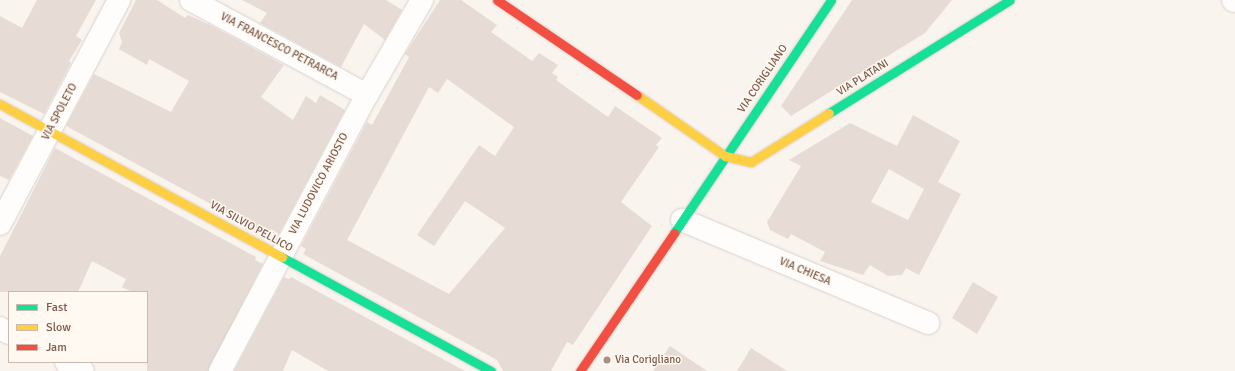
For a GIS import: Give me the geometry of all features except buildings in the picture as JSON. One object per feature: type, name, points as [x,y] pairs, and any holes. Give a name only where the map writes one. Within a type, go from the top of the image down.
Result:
[{"type":"street","name":"VIA SPOLETO","points":[[0,224],[119,0]]},
{"type":"street","name":"VIA FRANCESCO PETRARCA","points":[[191,0],[367,95]]},
{"type":"street","name":"VIA LUDOVICO ARIOSTO","points":[[220,371],[367,95],[422,0]]},
{"type":"street","points":[[497,0],[725,156]]},
{"type":"street","name":"VIA CORIGLIANO","points":[[580,371],[831,0]]},
{"type":"street","name":"VIA PLATANI","points":[[725,156],[751,162],[1010,0]]},
{"type":"street","name":"VIA SILVIO PELLICO","points":[[0,104],[491,371]]},
{"type":"street","name":"VIA CHIESA","points":[[682,220],[928,323]]},
{"type":"street","points":[[68,363],[83,371]]},
{"type":"traffic: fast","points":[[674,233],[831,0]]},
{"type":"traffic: fast","points":[[829,113],[1010,0]]},
{"type":"traffic: fast","points":[[282,257],[491,371]]},
{"type":"traffic: slow","points":[[637,95],[725,156],[751,162],[829,113]]},
{"type":"traffic: slow","points":[[0,104],[282,257]]},
{"type":"traffic: jam","points":[[497,0],[637,95]]},
{"type":"traffic: jam","points":[[580,371],[674,233]]},
{"type":"place","name":"Via Corigliano","points":[[607,360]]}]
